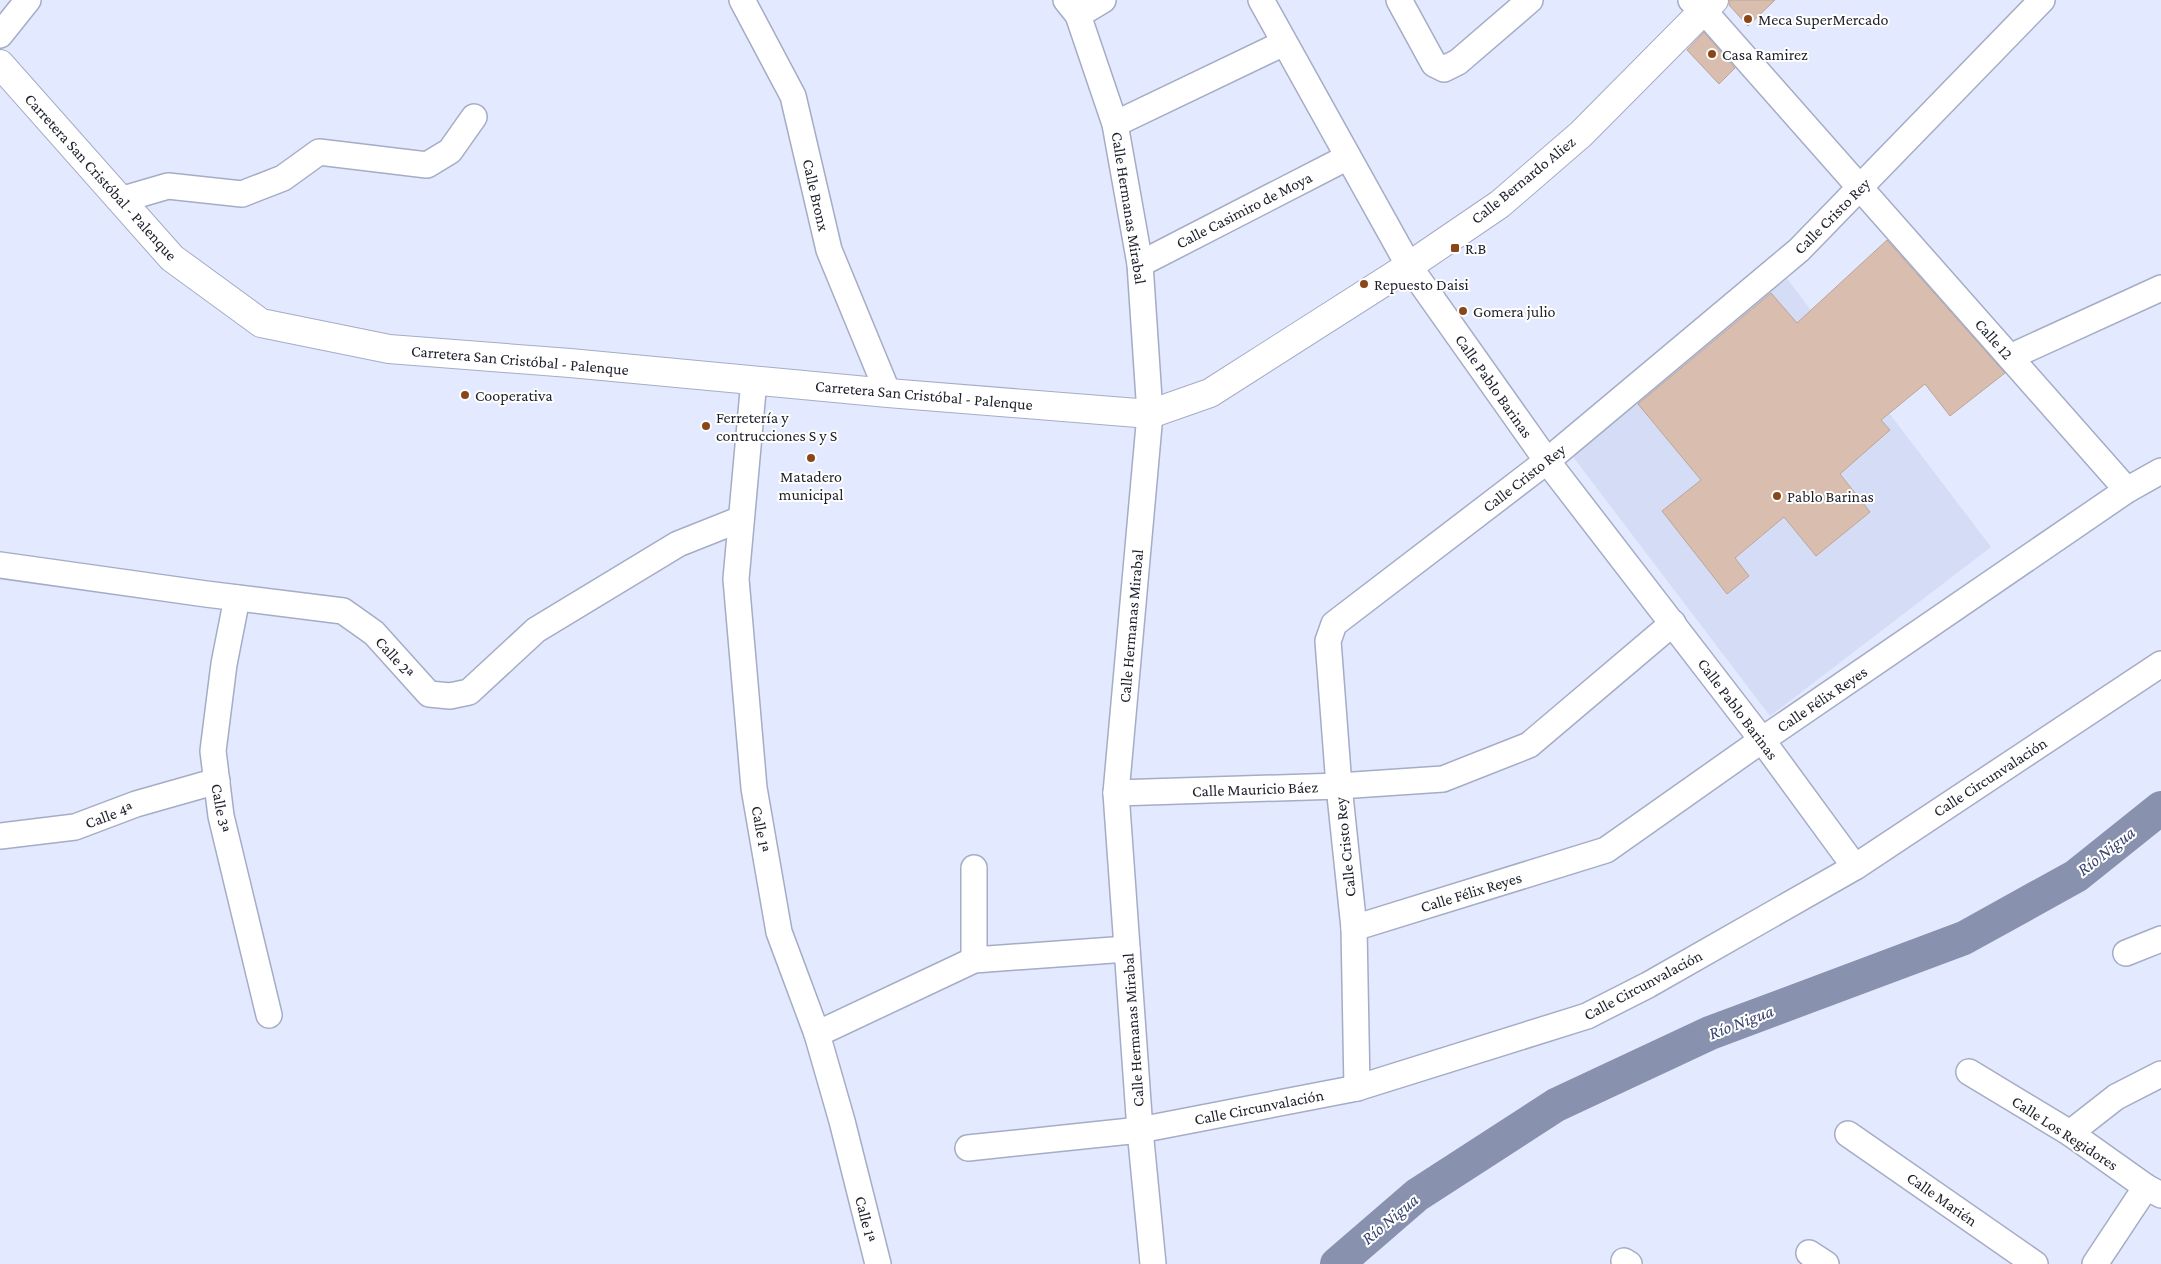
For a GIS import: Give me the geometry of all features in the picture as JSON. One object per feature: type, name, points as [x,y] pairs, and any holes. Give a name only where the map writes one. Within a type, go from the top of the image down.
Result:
[{"type":"main road","name":"Calle Bernardo Aliez","points":[[1150,414],[1210,393],[1409,266],[1508,197],[1581,134],[1703,4]]},
{"type":"main road","name":"Carretera San Cristóbal - Palenque","points":[[0,64],[172,258],[261,323],[389,349],[1150,414]]},
{"type":"street","points":[[0,35],[28,0]]},
{"type":"street","name":"Calle Bronx","points":[[742,0],[793,96],[830,250],[888,393]]},
{"type":"street","points":[[1072,8],[1102,0]]},
{"type":"street","name":"Calle Pablo Barinas","points":[[1261,0],[1409,266],[1547,460],[1673,622],[1855,867]]},
{"type":"street","points":[[1399,0],[1434,64],[1444,69],[1458,62],[1530,0]]},
{"type":"street","name":"Calle Cristo Rey","points":[[1357,1088],[1354,928],[1339,786],[1328,640],[1334,624],[1547,460],[1799,250],[2042,0]]},
{"type":"street","name":"Calle 12","points":[[1703,4],[2127,490]]},
{"type":"street","name":"Calle Hermanas Mirabal","points":[[1072,8],[1115,124],[1140,264],[1150,414],[1116,793],[1140,1130],[1153,1264]]},
{"type":"street","points":[[1115,124],[1284,42]]},
{"type":"street","points":[[120,200],[168,186],[242,194],[283,178],[319,152],[428,165],[450,151],[474,117]]},
{"type":"street","name":"Calle Casimiro de Moya","points":[[1140,264],[1348,157]]},
{"type":"street","points":[[2010,357],[2161,288]]},
{"type":"street","name":"Calle 1ª","points":[[754,380],[736,579],[754,788],[778,932],[817,1034],[842,1121],[878,1264]]},
{"type":"street","name":"Calle Félix Reyes","points":[[1354,928],[1606,850],[1762,740],[2127,490],[2161,471]]},
{"type":"street","name":"Calle 2ª","points":[[0,565],[343,611],[374,633],[429,694],[450,696],[469,692],[536,630],[678,544],[741,519]]},
{"type":"street","name":"Calle 3ª","points":[[237,598],[224,664],[213,751],[221,816],[269,1015]]},
{"type":"street","name":"Calle Mauricio Báez","points":[[1116,793],[1339,786],[1442,779],[1528,745],[1673,622]]},
{"type":"street","name":"Calle Circunvalación","points":[[968,1148],[1140,1130],[1357,1088],[1587,1016],[1648,985],[1855,867],[2161,664]]},
{"type":"street","name":"Calle 4ª","points":[[0,836],[75,827],[136,804],[217,782]]},
{"type":"street","points":[[974,868],[974,960]]},
{"type":"street","points":[[2126,953],[2161,939]]},
{"type":"street","points":[[817,1034],[974,960],[1127,949]]},
{"type":"street","name":"Calle Los Regidores","points":[[1969,1072],[2070,1133],[2154,1191]]},
{"type":"street","points":[[2070,1133],[2116,1097],[2161,1074]]},
{"type":"street","name":"Calle Marién","points":[[1848,1134],[2035,1264]]},
{"type":"street","points":[[2096,1264],[2154,1191]]},
{"type":"shaded area","name":"Pablo Barinas","points":[[1785,276],[1991,547],[1770,716],[1564,445]]},
{"type":"building","name":"Meca SuperMercado","points":[[1729,0],[1775,0],[1748,26],[1729,5]]},
{"type":"building","name":"Casa Ramirez","points":[[1704,32],[1735,68],[1719,84],[1687,50]]},
{"type":"building","points":[[1887,240],[2005,373],[1950,416],[1925,384],[1881,420],[1890,430],[1840,474],[1870,512],[1816,556],[1784,517],[1735,558],[1749,576],[1727,594],[1662,511],[1701,480],[1638,404],[1771,293],[1797,323]]},
{"type":"waterway","name":"Río Nigua","points":[[1337,1264],[1417,1195],[1556,1105],[1710,1033],[1964,938],[2076,876],[2161,808]]},
{"type":"place","name":"Meca SuperMercado","points":[[1748,19]]},
{"type":"place","name":"Casa Ramirez","points":[[1712,54]]},
{"type":"place","name":"R.B","points":[[1455,248]]},
{"type":"place","name":"Repuesto Daisi","points":[[1364,284]]},
{"type":"place","name":"Gomera julio","points":[[1463,311]]},
{"type":"place","name":"Cooperativa","points":[[465,395]]},
{"type":"place","name":"Ferretería y contrucciones S y S","points":[[706,426]]},
{"type":"place","name":"Matadero municipal","points":[[811,458]]},
{"type":"place","name":"Pablo Barinas","points":[[1777,496]]}]
